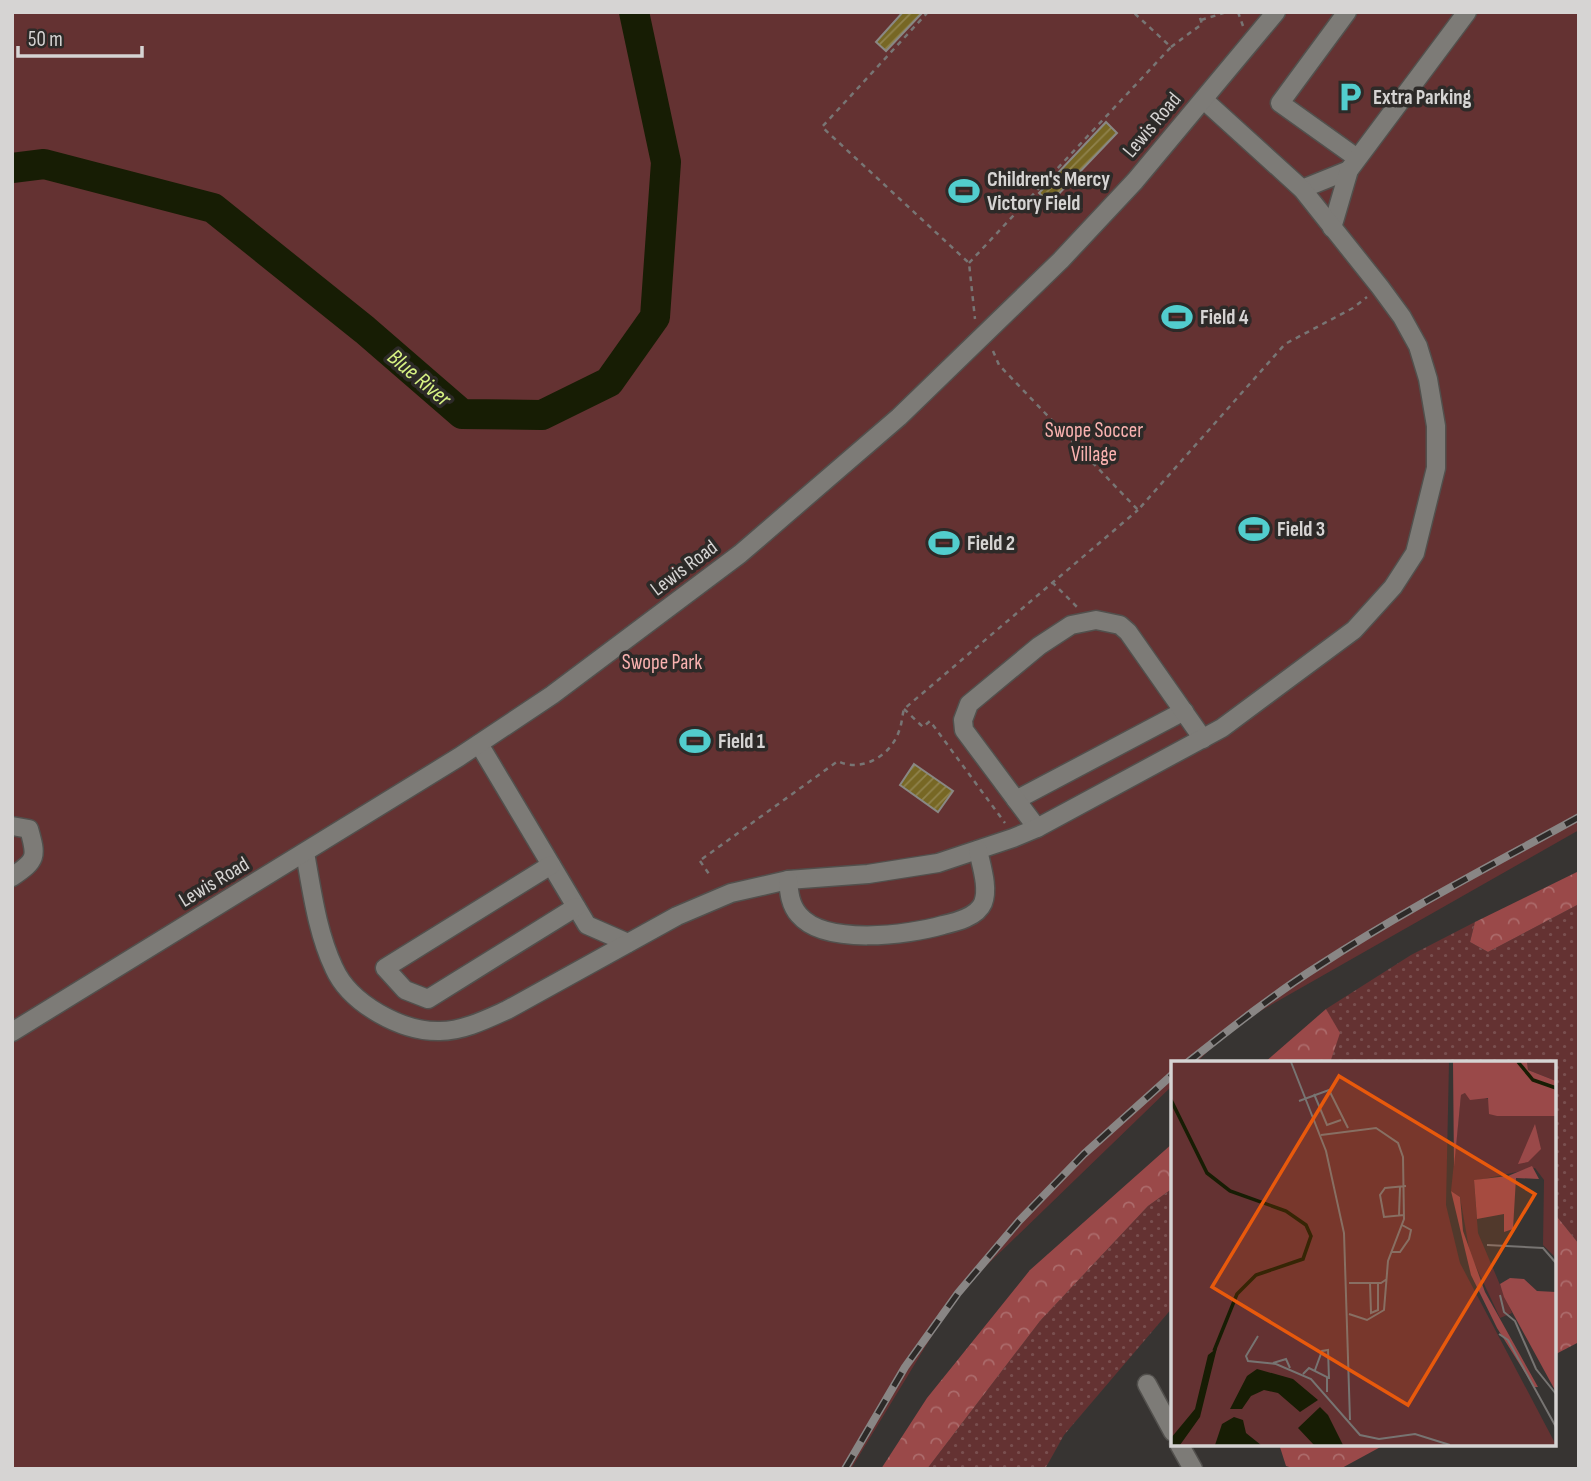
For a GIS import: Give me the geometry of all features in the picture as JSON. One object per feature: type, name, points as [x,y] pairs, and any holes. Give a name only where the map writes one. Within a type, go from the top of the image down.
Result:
[{"type":"street","name":"Lewis Road","points":[[12,1032],[479,744],[552,695],[740,554],[899,417],[1061,260],[1135,181],[1276,12]]},
{"type":"street","points":[[1347,12],[1280,103],[1353,164]]},
{"type":"street","points":[[1332,228],[1353,164],[1467,12]]},
{"type":"street","points":[[306,853],[320,928],[334,971],[355,995],[378,1014],[409,1027],[441,1031],[478,1023],[507,1010],[677,916],[731,894],[788,880],[868,874],[938,863],[1037,828],[1222,728],[1354,630],[1394,587],[1415,554],[1436,468],[1436,426],[1428,379],[1418,346],[1402,317],[1302,189],[1204,100]]},
{"type":"street","points":[[1302,189],[1353,164]]},
{"type":"street","points":[[1037,828],[964,730],[964,711],[1028,655],[1071,625],[1096,620],[1120,625],[1140,646],[1203,739]]},
{"type":"street","points":[[1016,800],[1184,711]]},
{"type":"street","points":[[479,744],[587,925],[628,943]]},
{"type":"street","points":[[12,826],[29,829],[35,853],[12,877]]},
{"type":"street","points":[[788,880],[790,899],[798,914],[818,927],[850,934],[887,936],[922,931],[978,912],[984,901],[983,873],[978,850]]},
{"type":"street","points":[[551,865],[385,968],[405,990],[428,999],[576,907]]},
{"type":"street","points":[[1147,1384],[1171,1428]]},
{"type":"street","points":[[1181,1446],[1193,1469]]},
{"type":"path","points":[[928,12],[822,127],[969,263],[976,326]]},
{"type":"path","points":[[1133,12],[1171,47]]},
{"type":"path","points":[[969,263],[1171,47],[1202,24],[1198,12]]},
{"type":"path","points":[[1201,20],[1227,12]]},
{"type":"path","points":[[1238,12],[1244,30]]},
{"type":"path","points":[[709,874],[701,860],[838,761],[849,767],[867,763],[889,749],[899,733],[904,709],[1138,510],[1285,344],[1353,309],[1372,294]]},
{"type":"path","points":[[993,351],[999,365],[1138,510]]},
{"type":"path","points":[[904,709],[923,727],[930,721],[1010,830]]},
{"type":"green space","name":"Swope Park","points":[[12,12],[1579,12],[1579,830],[1234,1026],[1198,1061],[1171,1061],[1171,1087],[958,1293],[851,1469],[12,1469]]},
{"type":"green space","points":[[1579,871],[1579,904],[1488,952],[1470,942],[1475,922]]},
{"type":"green space","points":[[1579,904],[1579,1244],[1556,1215],[1556,1061],[1331,1061],[1339,1033],[1326,1009],[1411,955],[1475,922],[1470,942],[1488,952]]},
{"type":"green space","points":[[1326,1009],[1340,1033],[1331,1061],[1266,1061]]},
{"type":"green space","points":[[1171,1145],[1171,1189],[1148,1206],[1040,1321],[927,1469],[881,1469],[927,1398],[1030,1270]]},
{"type":"green space","points":[[1171,1189],[1171,1309],[1064,1435],[1045,1469],[927,1469],[1040,1321],[1148,1206]]},
{"type":"green space","points":[[1556,1215],[1579,1244],[1579,1342],[1556,1354]]},
{"type":"green space","points":[[1280,1446],[1382,1446],[1340,1469],[1296,1469],[1286,1466]]},
{"type":"building","points":[[903,12],[923,12],[886,51],[876,42]]},
{"type":"building","points":[[1106,122],[1117,133],[1050,203],[1039,193]]},
{"type":"building","points":[[914,764],[953,791],[938,812],[900,785]]},
{"type":"waterway","name":"Blue River","points":[[12,168],[44,164],[213,208],[365,330],[462,414],[542,415],[609,382],[655,317],[666,162],[634,12]]},
{"type":"railway","points":[[1190,1061],[1269,1000],[1351,945],[1579,817]]},
{"type":"railway","points":[[845,1469],[905,1367],[958,1293],[1019,1221],[1084,1154],[1171,1076]]},
{"type":"place","name":"Extra Parking","points":[[1350,97]]},
{"type":"place","name":"Children's Mercy Victory Field","points":[[964,191]]},
{"type":"place","name":"Field 4","points":[[1177,317]]},
{"type":"place","name":"Field 3","points":[[1254,529]]},
{"type":"place","name":"Field 2","points":[[944,543]]},
{"type":"place","name":"Field 1","points":[[695,741]]},
{"type":"park label","name":"Swope Soccer Village","points":[[1094,442]]}]
